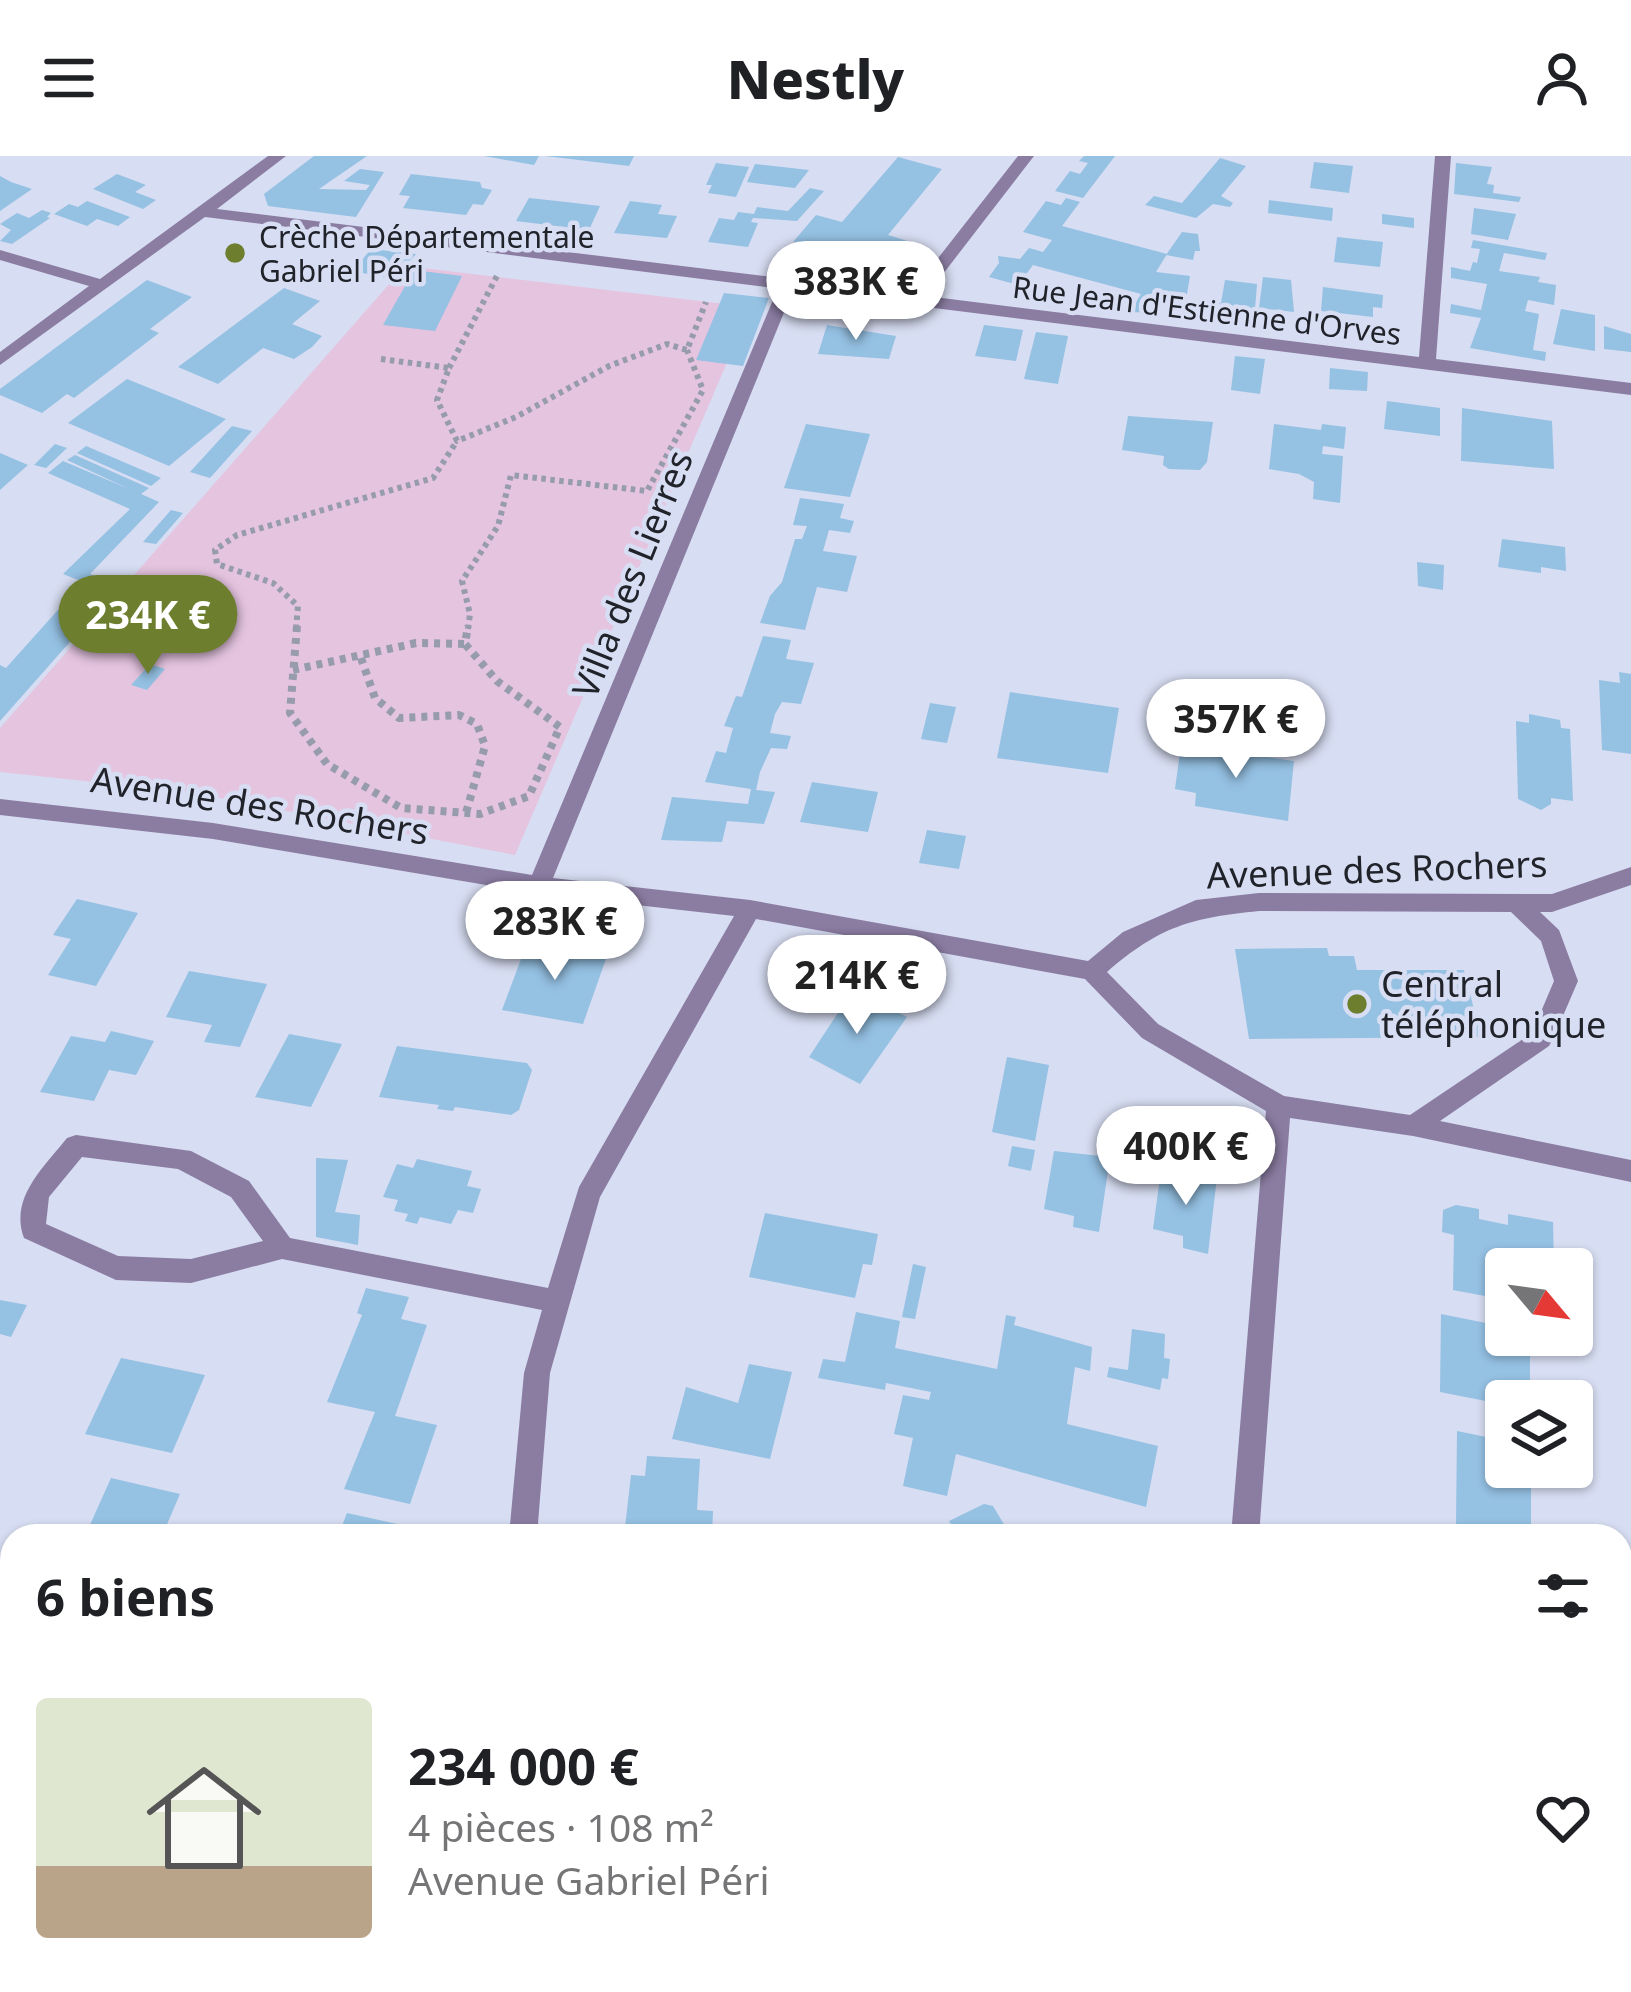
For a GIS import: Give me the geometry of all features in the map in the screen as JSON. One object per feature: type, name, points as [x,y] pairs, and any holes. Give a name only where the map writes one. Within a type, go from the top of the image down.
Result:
[{"type":"street","points":[[0,360],[278,156]]},
{"type":"street","points":[[913,302],[1026,156]]},
{"type":"street","points":[[1427,363],[1444,156]]},
{"type":"street","name":"Rue Jean d'Estienne d'Orves","points":[[205,212],[786,288],[1631,389]]},
{"type":"street","points":[[0,254],[103,285]]},
{"type":"street","name":"Villa des Lierres","points":[[539,885],[786,288]]},
{"type":"street","name":"Avenue des Rochers","points":[[0,807],[213,831],[539,885],[750,909],[1092,971],[1131,938],[1196,909],[1258,902],[1552,903],[1631,877]]},
{"type":"street","points":[[1413,1126],[1541,1039],[1566,981],[1551,936],[1517,904]]},
{"type":"street","points":[[524,1524],[537,1373],[588,1196],[750,909]]},
{"type":"street","points":[[1092,971],[1150,1031],[1279,1106],[1413,1126],[1631,1171]]},
{"type":"street","points":[[1246,1524],[1279,1106]]},
{"type":"street","points":[[283,1248],[240,1189],[182,1160],[76,1146],[37,1193],[33,1230],[116,1268],[191,1271],[283,1248],[556,1301]]},
{"type":"path","points":[[457,441],[437,400],[492,282],[514,252]]},
{"type":"path","points":[[465,644],[470,614],[462,581],[498,526],[512,476],[647,491],[703,390],[688,350],[715,278]]},
{"type":"path","points":[[293,670],[416,644],[465,644],[497,680],[560,727],[529,796],[480,814],[401,808],[327,764],[290,713],[293,670],[298,606],[273,583],[217,564],[215,550],[237,535],[433,478],[457,441],[516,417],[609,366],[667,344],[688,350]]},
{"type":"path","points":[[381,359],[448,368]]},
{"type":"path","points":[[361,658],[375,698],[399,718],[459,716],[477,724],[485,746],[466,813]]},
{"type":"shaded area","points":[[405,266],[751,307],[515,855],[188,792],[0,772],[0,728]]},
{"type":"building","points":[[314,156],[367,156],[319,189],[366,190],[370,185],[344,181],[360,169],[384,172],[356,217],[268,206],[264,194]]},
{"type":"building","points":[[484,156],[539,156],[534,165]]},
{"type":"building","points":[[545,156],[634,156],[629,166]]},
{"type":"building","points":[[1084,156],[1115,156],[1083,198],[1055,191],[1070,171],[1080,174],[1088,163],[1079,161]]},
{"type":"building","points":[[898,157],[942,169],[888,235],[914,243],[891,270],[793,242],[816,215],[842,222]]},
{"type":"building","points":[[1220,158],[1246,166],[1221,196],[1233,203],[1230,207],[1213,204],[1196,218],[1145,205],[1154,196],[1182,203]]},
{"type":"building","points":[[1314,162],[1353,166],[1349,193],[1310,188]]},
{"type":"building","points":[[716,163],[749,167],[736,197],[708,193],[712,185],[706,185]]},
{"type":"building","points":[[1456,163],[1492,167],[1487,184],[1494,185],[1493,193],[1521,197],[1519,202],[1454,194]]},
{"type":"building","points":[[755,164],[809,170],[795,188],[747,182]]},
{"type":"building","points":[[117,174],[146,185],[135,192],[156,200],[143,209],[93,189]]},
{"type":"building","points":[[411,174],[480,182],[482,188],[492,190],[483,205],[473,204],[466,215],[403,208],[410,196],[399,195]]},
{"type":"building","points":[[0,176],[32,189],[0,211]]},
{"type":"building","points":[[810,188],[824,191],[797,221],[753,218],[751,222],[758,223],[748,247],[708,242],[719,218],[734,220],[738,212],[754,214],[757,207],[788,211]]},
{"type":"building","points":[[529,198],[600,206],[589,230],[516,221]]},
{"type":"building","points":[[1066,198],[1080,202],[1062,226],[1167,254],[1156,272],[1190,276],[1186,300],[1157,297],[1155,313],[1130,312],[1141,294],[1033,265],[1018,285],[989,277],[999,263],[998,256],[1020,259],[1029,248],[1043,252],[1052,240],[1023,232],[1046,201],[1061,205]]},
{"type":"building","points":[[1269,200],[1333,208],[1332,221],[1268,213]]},
{"type":"building","points":[[87,201],[130,217],[118,226],[97,219],[87,226],[54,214],[69,204],[78,207]]},
{"type":"building","points":[[630,201],[662,205],[658,214],[677,216],[667,238],[614,233]]},
{"type":"building","points":[[1474,208],[1516,214],[1508,240],[1471,234]]},
{"type":"building","points":[[42,210],[51,213],[50,218],[12,244],[0,241],[11,230],[0,224],[17,213],[29,218]]},
{"type":"building","points":[[1382,214],[1414,218],[1414,228],[1382,224]]},
{"type":"building","points":[[1182,232],[1198,234],[1200,251],[1195,251],[1193,260],[1166,255]]},
{"type":"building","points":[[1337,237],[1383,242],[1380,267],[1334,262]]},
{"type":"building","points":[[1473,240],[1547,253],[1545,260],[1504,253],[1499,271],[1540,277],[1538,282],[1556,285],[1554,305],[1528,300],[1525,311],[1539,314],[1533,350],[1546,352],[1545,361],[1470,348],[1481,318],[1450,313],[1451,304],[1481,310],[1487,284],[1451,278],[1451,267],[1470,271],[1473,262],[1477,263],[1480,249],[1471,248]]},
{"type":"building","points":[[371,249],[416,254],[393,279],[353,271]]},
{"type":"building","points":[[414,270],[462,276],[435,331],[383,325]]},
{"type":"building","points":[[1263,277],[1291,280],[1294,312],[1259,308]]},
{"type":"building","points":[[147,280],[192,297],[150,329],[159,333],[74,398],[67,394],[42,413],[0,395],[0,389]]},
{"type":"building","points":[[1225,280],[1257,284],[1255,309],[1228,305],[1226,318],[1211,317],[1213,302],[1221,303]]},
{"type":"building","points":[[1323,287],[1383,295],[1382,308],[1373,307],[1373,317],[1321,311]]},
{"type":"building","points":[[284,288],[320,301],[292,324],[322,336],[312,347],[294,359],[263,348],[218,384],[178,367]]},
{"type":"building","points":[[724,293],[769,298],[743,366],[696,360]]},
{"type":"building","points":[[1561,309],[1595,315],[1595,351],[1553,344]]},
{"type":"building","points":[[827,325],[896,336],[889,359],[818,354]]},
{"type":"building","points":[[984,325],[1023,330],[1016,361],[975,356]]},
{"type":"building","points":[[1604,326],[1631,334],[1631,352],[1604,349]]},
{"type":"building","points":[[1036,332],[1068,336],[1058,384],[1024,379]]},
{"type":"building","points":[[1235,356],[1265,359],[1260,394],[1231,390]]},
{"type":"building","points":[[1330,368],[1368,372],[1367,391],[1329,389]]},
{"type":"building","points":[[127,379],[226,419],[169,466],[68,423]]},
{"type":"building","points":[[1387,401],[1440,408],[1440,436],[1384,429]]},
{"type":"building","points":[[1462,408],[1552,421],[1554,469],[1461,461]]},
{"type":"building","points":[[1128,416],[1213,422],[1207,462],[1200,470],[1169,469],[1163,465],[1164,456],[1122,450]]},
{"type":"building","points":[[806,424],[870,434],[850,497],[784,488]]},
{"type":"building","points":[[1274,424],[1321,430],[1322,424],[1346,427],[1344,449],[1323,446],[1322,454],[1343,456],[1340,503],[1313,499],[1314,482],[1299,474],[1269,469]]},
{"type":"building","points":[[232,426],[252,431],[210,478],[190,472]]},
{"type":"building","points":[[55,444],[67,448],[46,468],[34,465]]},
{"type":"building","points":[[86,446],[161,478],[151,486],[77,453]]},
{"type":"building","points":[[0,453],[28,465],[0,490]]},
{"type":"building","points":[[75,455],[149,488],[141,494],[159,502],[90,574],[122,583],[0,721],[0,665],[6,668],[83,582],[63,574],[130,509],[48,473],[63,461],[129,489],[67,460]]},
{"type":"building","points":[[800,498],[844,504],[840,518],[854,521],[850,533],[829,530],[823,551],[857,556],[847,592],[817,587],[805,630],[760,623],[770,596],[782,582],[795,539],[802,539],[807,526],[793,525]]},
{"type":"building","points":[[171,510],[183,513],[156,544],[143,542]]},
{"type":"building","points":[[1502,539],[1565,547],[1566,571],[1498,567]]},
{"type":"building","points":[[1417,562],[1444,565],[1443,590],[1418,586]]},
{"type":"building","points":[[763,636],[791,640],[786,659],[814,663],[801,704],[782,702],[775,714],[770,733],[791,736],[787,749],[771,748],[760,772],[756,790],[775,792],[764,824],[727,821],[722,842],[661,840],[672,797],[748,804],[751,789],[705,782],[716,751],[726,753],[733,728],[724,726],[736,696],[742,697]]},
{"type":"building","points":[[150,664],[165,669],[147,690],[131,685]]},
{"type":"building","points":[[1619,672],[1631,674],[1631,754],[1602,750],[1599,680],[1620,683]]},
{"type":"building","points":[[1010,692],[1119,708],[1108,773],[997,758]]},
{"type":"building","points":[[930,703],[956,707],[947,743],[921,739]]},
{"type":"building","points":[[1529,714],[1560,720],[1561,728],[1570,729],[1573,801],[1551,798],[1551,804],[1541,810],[1518,799],[1516,721],[1529,723]]},
{"type":"building","points":[[1183,730],[1192,731],[1190,746],[1294,761],[1288,821],[1195,806],[1196,793],[1175,789]]},
{"type":"building","points":[[812,782],[878,792],[868,832],[800,822]]},
{"type":"building","points":[[927,830],[966,836],[959,869],[919,863]]},
{"type":"building","points":[[77,899],[138,913],[96,986],[48,975],[71,939],[53,935]]},
{"type":"building","points":[[527,943],[607,956],[583,1024],[502,1010]]},
{"type":"building","name":"Central téléphonique","points":[[1327,948],[1329,956],[1354,956],[1357,970],[1464,970],[1481,1037],[1249,1039],[1235,949]]},
{"type":"building","points":[[189,971],[267,984],[240,1047],[204,1042],[212,1025],[166,1017]]},
{"type":"building","points":[[853,990],[907,1017],[860,1084],[809,1057]]},
{"type":"building","points":[[111,1031],[154,1041],[136,1075],[109,1070],[94,1101],[40,1092],[71,1036],[105,1042]]},
{"type":"building","points":[[289,1034],[342,1044],[311,1107],[255,1097]]},
{"type":"building","points":[[397,1046],[527,1063],[532,1070],[519,1110],[511,1115],[455,1107],[453,1111],[379,1097]]},
{"type":"building","points":[[1007,1057],[1049,1065],[1035,1141],[992,1132]]},
{"type":"building","points":[[1012,1146],[1035,1150],[1031,1171],[1008,1166]]},
{"type":"building","points":[[1054,1151],[1110,1157],[1099,1232],[1073,1227],[1074,1216],[1044,1209]]},
{"type":"building","points":[[316,1158],[348,1160],[335,1212],[360,1215],[358,1245],[316,1237]]},
{"type":"building","points":[[417,1159],[472,1171],[467,1186],[481,1189],[473,1213],[458,1210],[451,1224],[420,1217],[417,1224],[405,1221],[408,1214],[394,1211],[398,1200],[383,1197],[397,1164],[413,1168]]},
{"type":"building","points":[[1161,1170],[1217,1177],[1208,1254],[1183,1248],[1183,1236],[1153,1229]]},
{"type":"building","points":[[1456,1205],[1479,1209],[1479,1219],[1508,1225],[1508,1214],[1553,1222],[1554,1248],[1485,1248],[1485,1296],[1453,1290],[1454,1235],[1442,1232],[1443,1210]]},
{"type":"building","points":[[765,1213],[878,1234],[872,1265],[863,1264],[855,1298],[749,1277]]},
{"type":"building","points":[[913,1264],[926,1267],[915,1319],[902,1317]]},
{"type":"building","points":[[366,1288],[409,1297],[401,1319],[427,1325],[395,1416],[437,1425],[410,1504],[344,1489],[375,1412],[327,1402],[362,1315],[357,1313]]},
{"type":"building","points":[[0,1300],[27,1305],[11,1337],[0,1334]]},
{"type":"building","points":[[856,1312],[900,1321],[895,1348],[997,1369],[1006,1315],[1016,1317],[1014,1325],[1092,1347],[1090,1371],[1075,1367],[1067,1424],[1158,1446],[1146,1507],[956,1454],[947,1496],[903,1486],[913,1438],[894,1434],[903,1395],[929,1400],[931,1392],[886,1383],[885,1390],[818,1378],[823,1359],[845,1362]]},
{"type":"building","points":[[1441,1314],[1485,1323],[1485,1356],[1530,1356],[1530,1380],[1485,1380],[1485,1401],[1440,1392]]},
{"type":"building","points":[[1132,1329],[1165,1334],[1164,1358],[1170,1359],[1168,1379],[1162,1378],[1160,1390],[1107,1377],[1109,1367],[1128,1370]]},
{"type":"building","points":[[121,1358],[205,1375],[172,1453],[85,1434]]},
{"type":"building","points":[[749,1364],[792,1372],[770,1459],[672,1439],[686,1387],[738,1403]]},
{"type":"building","points":[[1457,1431],[1485,1437],[1485,1488],[1531,1488],[1531,1524],[1456,1524]]},
{"type":"building","points":[[647,1456],[700,1459],[697,1510],[713,1511],[712,1524],[625,1524],[631,1475],[645,1476]]},
{"type":"building","points":[[111,1478],[180,1494],[167,1524],[90,1524]]},
{"type":"building","points":[[984,1504],[993,1506],[1004,1524],[951,1524]]},
{"type":"building","points":[[347,1513],[397,1524],[343,1524]]},
{"type":"place","name":"Crèche Départementale Gabriel Péri","points":[[235,253]]},
{"type":"place","name":"Central téléphonique","points":[[1357,1004]]}]
